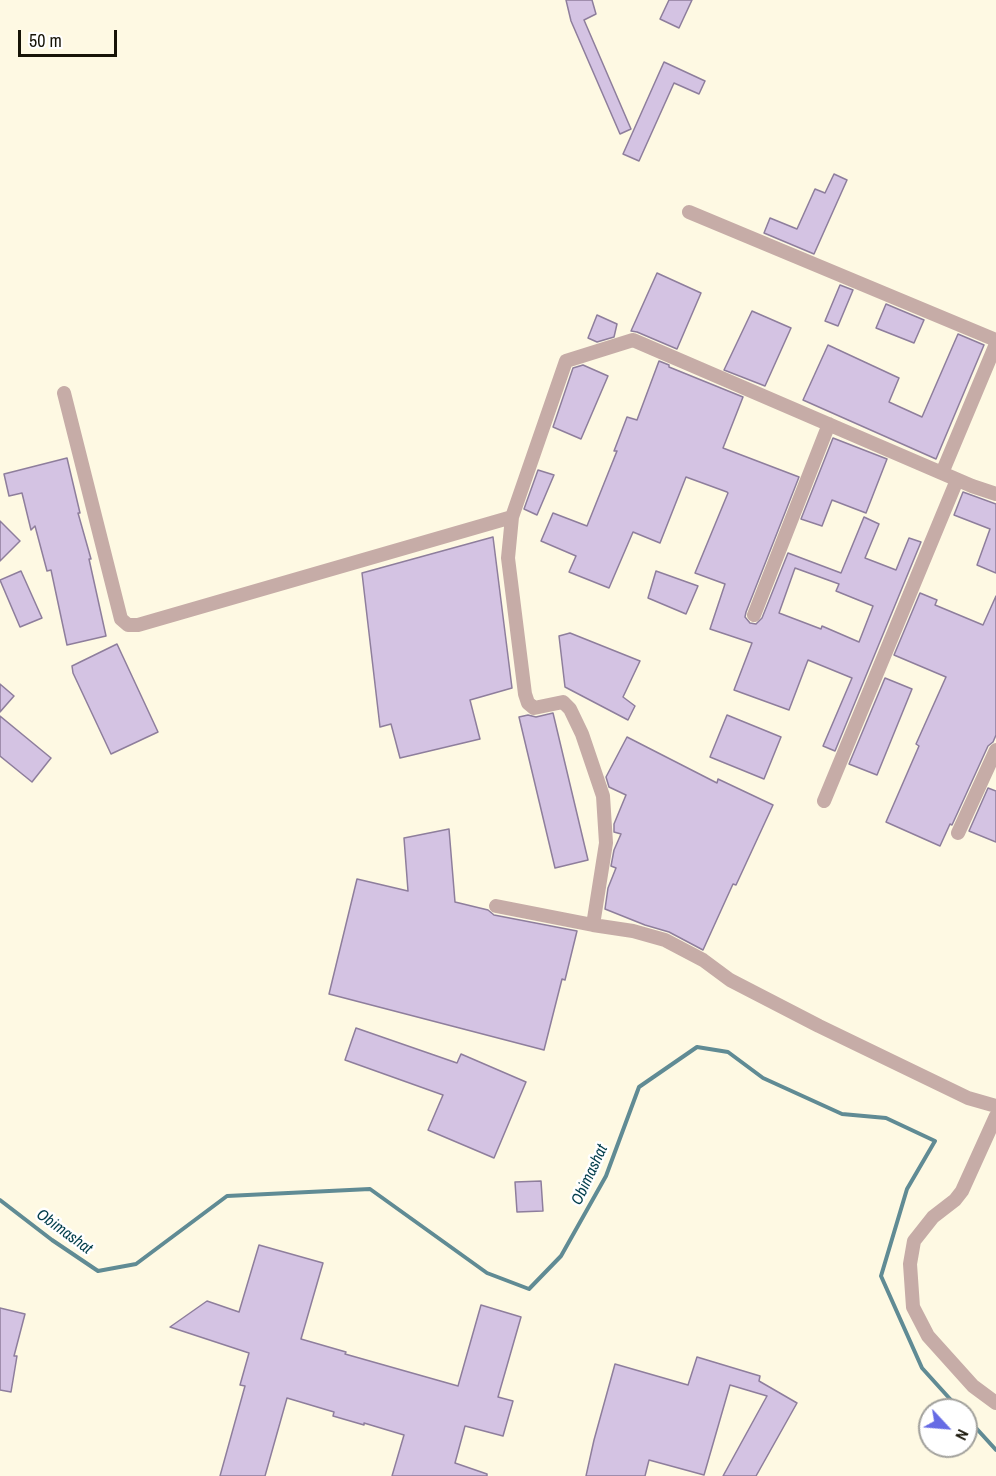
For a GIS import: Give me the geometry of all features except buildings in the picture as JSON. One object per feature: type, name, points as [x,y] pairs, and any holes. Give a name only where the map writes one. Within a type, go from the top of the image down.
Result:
[{"type":"street","points":[[688,212],[996,342],[942,473]]},
{"type":"street","points":[[592,925],[606,843],[603,796],[582,734],[570,709],[563,702],[534,708],[528,703],[508,558],[512,517],[566,361],[633,340],[957,480],[996,494]]},
{"type":"street","points":[[64,393],[121,619],[128,625],[149,622],[512,517]]},
{"type":"street","points":[[754,615],[829,424]]},
{"type":"street","points":[[824,801],[957,480]]},
{"type":"street","points":[[958,833],[996,750]]},
{"type":"street","points":[[496,906],[665,940],[703,960],[730,980],[810,1021],[968,1098],[996,1106]]},
{"type":"street","points":[[996,1116],[962,1191],[955,1200],[933,1217],[914,1241],[910,1264],[913,1307],[928,1336],[973,1386],[996,1402]]},
{"type":"waterway","name":"Obimashat","points":[[0,1200],[52,1240],[98,1271],[136,1264],[227,1196],[370,1189],[487,1273],[529,1289],[561,1256],[606,1176],[639,1087],[697,1047],[728,1052],[763,1078],[842,1114],[886,1118],[935,1141],[907,1189],[881,1276],[922,1368],[949,1398]]},
{"type":"waterway","name":"Obimashat","points":[[978,1430],[996,1450]]}]
